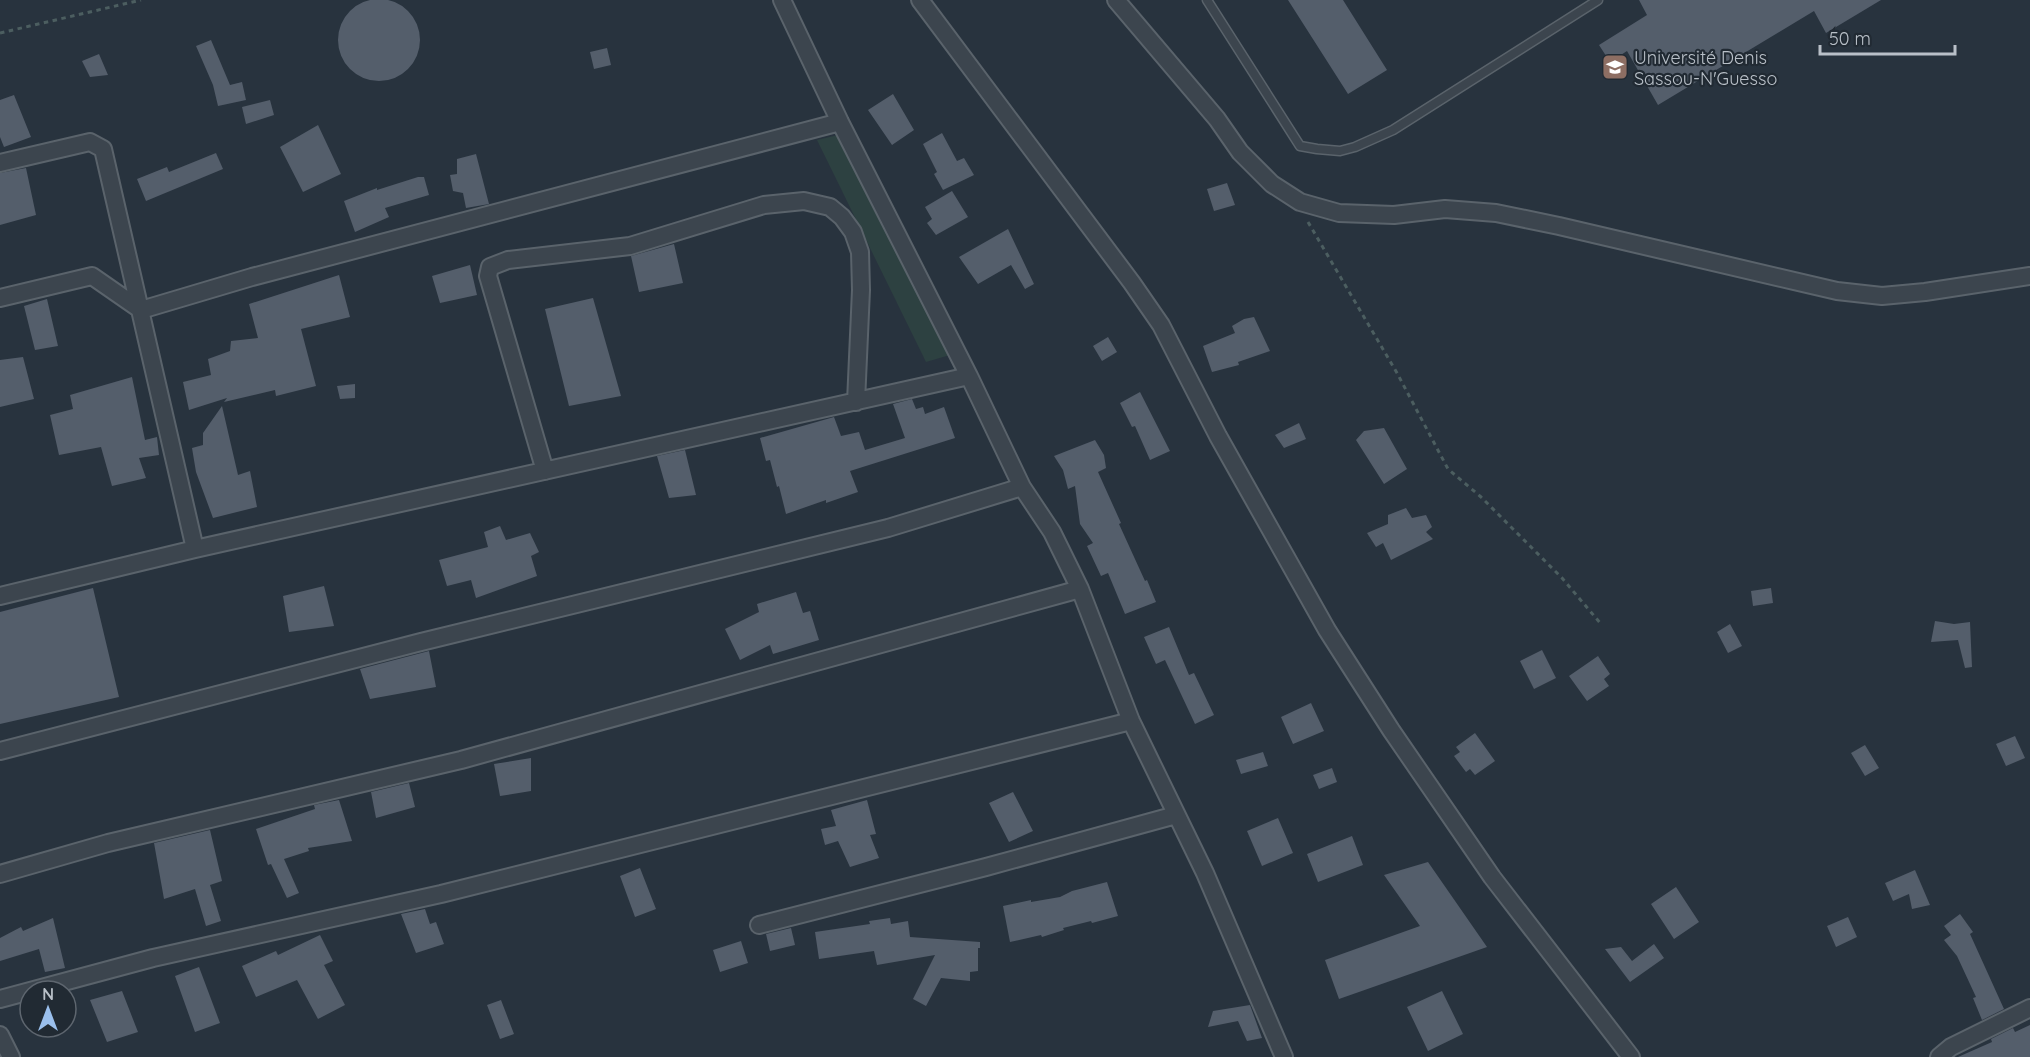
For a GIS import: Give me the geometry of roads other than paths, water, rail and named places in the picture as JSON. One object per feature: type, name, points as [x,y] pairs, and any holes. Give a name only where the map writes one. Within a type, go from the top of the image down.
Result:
[{"type":"street","points":[[782,0],[840,122],[969,376],[1022,487],[1052,532],[1080,589],[1131,721],[1204,873],[1284,1057]]},
{"type":"street","points":[[920,0],[1037,154],[1161,325],[1218,436],[1298,578],[1390,730],[1492,877],[1631,1057]]},
{"type":"street","points":[[1116,0],[1216,119],[1240,152],[1272,184],[1300,202],[1339,213],[1394,215],[1445,209],[1496,213],[1837,291],[1882,296],[2030,276]]},
{"type":"street","points":[[141,310],[252,277],[840,122]]},
{"type":"street","points":[[0,163],[90,142],[103,149],[195,549]]},
{"type":"street","points":[[545,471],[488,276],[490,267],[508,260],[630,246],[764,205],[804,201],[830,207],[842,217],[853,232],[860,252],[861,290],[856,402]]},
{"type":"street","points":[[0,297],[92,276],[141,310]]},
{"type":"street","points":[[0,596],[195,549],[969,376]]},
{"type":"street","points":[[0,751],[410,645],[888,528],[1022,487]]},
{"type":"street","points":[[0,874],[108,843],[461,760],[1080,589]]},
{"type":"street","points":[[0,999],[153,958],[441,894],[1131,721]]},
{"type":"street","points":[[759,925],[986,867],[1176,815]]},
{"type":"street","points":[[1939,1057],[1951,1047],[2030,1008]]},
{"type":"street","points":[[0,1035],[10,1057]]},
{"type":"lane","points":[[1207,0],[1299,146],[1340,151],[1355,147],[1393,130],[1598,0]]},
{"type":"place","name":"Université Denis Sassou-N'Guesso","points":[[1615,67]]}]
